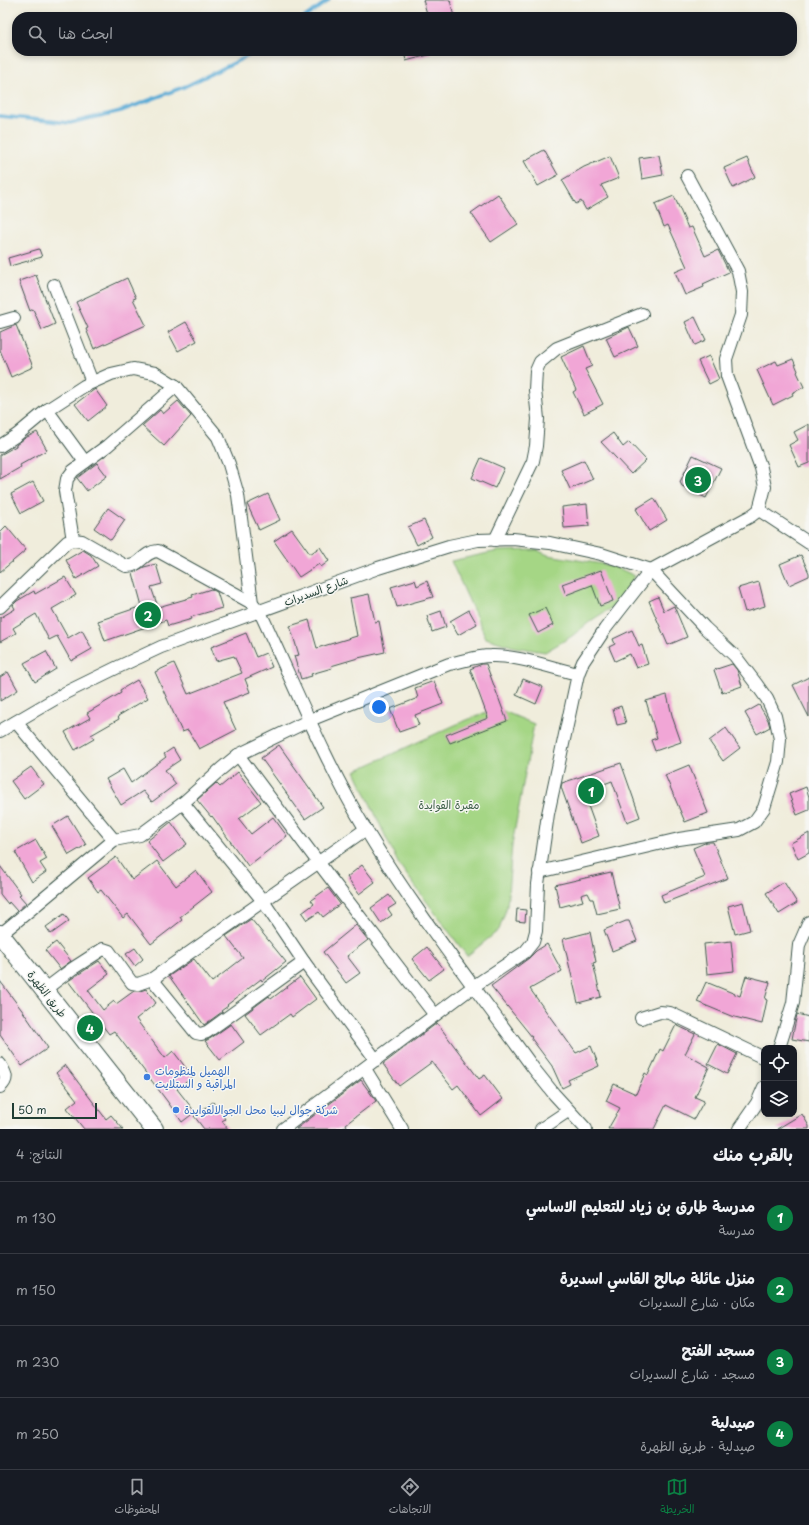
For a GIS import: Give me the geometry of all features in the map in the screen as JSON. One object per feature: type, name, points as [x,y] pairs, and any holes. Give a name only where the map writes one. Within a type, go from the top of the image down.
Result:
[{"type":"main road","name":"طريق الظهرة","points":[[0,934],[43,991],[154,1129]]},
{"type":"street","points":[[283,1129],[474,986],[525,952],[533,942],[536,931],[538,884],[548,814],[578,674],[583,662],[605,629],[652,570],[759,510],[765,488],[761,468],[727,376],[726,358],[741,315],[742,292],[738,272],[687,176]]},
{"type":"street","points":[[54,285],[92,382]]},
{"type":"street","points":[[495,540],[533,461],[536,446],[538,419],[535,390],[536,371],[540,362],[557,348],[642,314]]},
{"type":"street","points":[[0,322],[14,318]]},
{"type":"street","points":[[0,446],[17,435],[47,410],[84,386],[111,374],[133,370],[155,373],[176,386],[218,437],[229,464],[238,495],[252,603]]},
{"type":"street","points":[[73,540],[66,491],[67,479],[73,471],[112,442],[176,386]]},
{"type":"street","points":[[47,410],[85,462]]},
{"type":"street","points":[[759,510],[809,543]]},
{"type":"street","name":"شارع السديرات","points":[[0,731],[65,693],[137,658],[192,635],[260,612],[378,568],[449,546],[478,540],[513,539],[550,543],[601,554],[652,570]]},
{"type":"street","points":[[0,607],[67,542],[73,540],[82,541],[126,566],[137,564],[146,554],[158,551],[252,603],[260,612],[334,770],[366,829],[408,896],[534,1069],[568,1111],[586,1129]]},
{"type":"street","points":[[540,872],[679,839],[739,830],[754,822],[764,808],[778,762],[780,739],[775,716],[767,699],[735,656],[705,628],[652,570]]},
{"type":"street","points":[[0,934],[114,840],[140,835],[182,803],[238,755],[310,720],[449,664],[479,657],[511,657],[578,674]]},
{"type":"street","points":[[16,722],[114,840]]},
{"type":"street","points":[[238,755],[435,1015]]},
{"type":"street","points":[[182,803],[263,902],[304,962],[376,1060]]},
{"type":"street","points":[[43,991],[72,969],[103,949],[109,951],[132,983],[138,984],[152,980],[366,829]]},
{"type":"street","points":[[780,1045],[793,1003],[799,945],[809,922]]},
{"type":"street","points":[[152,980],[196,1033],[201,1034],[207,1032],[304,962]]},
{"type":"street","points":[[641,1018],[660,1012],[670,1013],[761,1057]]},
{"type":"street","points":[[0,1064],[6,1073],[6,1078],[5,1083],[0,1087]]},
{"type":"street","points":[[365,1068],[402,1129]]},
{"type":"street","points":[[739,1129],[757,1103],[761,1094]]},
{"type":"street","points":[[542,1129],[568,1111]]},
{"type":"green space","points":[[537,550],[548,555],[614,566],[635,576],[617,604],[592,620],[572,636],[545,652],[514,647],[486,638],[451,561],[498,551]]},
{"type":"green space","name":"مقبرة القوايدة","points":[[496,708],[534,724],[512,845],[507,906],[499,930],[467,956],[398,863],[355,771],[455,725]]},
{"type":"building","points":[[423,0],[450,0],[453,12],[427,12]]},
{"type":"building","points":[[405,56],[425,56],[406,61]]},
{"type":"building","points":[[544,150],[558,175],[538,186],[524,161]]},
{"type":"building","points":[[659,155],[663,175],[642,179],[639,158]]},
{"type":"building","points":[[610,156],[619,178],[601,185],[608,197],[586,210],[581,201],[576,204],[562,180],[584,167]]},
{"type":"building","points":[[747,158],[755,177],[733,188],[724,168]]},
{"type":"building","points":[[498,194],[518,224],[491,242],[471,213]]},
{"type":"building","points":[[674,196],[688,228],[692,227],[705,256],[718,250],[729,272],[703,284],[704,287],[685,295],[675,272],[687,267],[668,225],[664,227],[655,204]]},
{"type":"building","points":[[39,249],[42,257],[10,266],[8,258]]},
{"type":"building","points":[[36,275],[55,324],[42,330],[33,309],[30,311],[19,281]]},
{"type":"building","points":[[127,278],[136,298],[133,299],[146,325],[94,349],[86,329],[88,328],[76,302]]},
{"type":"building","points":[[695,317],[706,340],[695,345],[685,322]]},
{"type":"building","points":[[186,322],[197,341],[178,351],[168,332]]},
{"type":"building","points":[[16,325],[33,367],[11,377],[0,350],[0,332]]},
{"type":"building","points":[[629,327],[638,346],[615,357],[606,338]]},
{"type":"building","points":[[584,346],[592,366],[585,369],[603,404],[584,414],[573,392],[576,390],[561,357]]},
{"type":"building","points":[[709,356],[719,379],[709,384],[698,361]]},
{"type":"building","points":[[793,359],[804,387],[792,393],[793,395],[773,405],[757,370],[776,361],[778,365]]},
{"type":"building","points":[[95,389],[107,406],[88,421],[75,404]]},
{"type":"building","points":[[178,401],[191,416],[164,446],[142,426],[160,410],[163,414]]},
{"type":"building","points":[[809,424],[809,463],[799,467],[789,445],[798,440],[794,432]]},
{"type":"building","points":[[37,432],[47,450],[20,465],[21,467],[0,479],[0,455],[16,446],[25,438]]},
{"type":"building","points":[[613,433],[623,447],[629,442],[646,460],[631,474],[601,442]]},
{"type":"building","points":[[693,455],[721,468],[706,498],[682,486],[680,482]]},
{"type":"building","points":[[481,458],[504,468],[495,488],[472,478]]},
{"type":"building","points":[[584,460],[593,479],[570,489],[561,470]]},
{"type":"building","points":[[97,463],[107,476],[87,491],[77,478]]},
{"type":"building","points":[[33,482],[43,501],[21,513],[11,494]]},
{"type":"building","points":[[268,494],[280,520],[259,530],[247,504]]},
{"type":"building","points":[[654,498],[667,520],[649,531],[636,509]]},
{"type":"building","points":[[587,504],[589,526],[564,528],[562,507]]},
{"type":"building","points":[[108,508],[125,520],[111,540],[94,528]]},
{"type":"building","points":[[424,520],[432,537],[417,545],[408,527]]},
{"type":"building","points":[[6,526],[26,550],[0,572],[0,532]]},
{"type":"building","points":[[292,529],[310,554],[320,547],[329,561],[321,567],[319,564],[299,577],[274,541]]},
{"type":"building","points":[[83,550],[91,555],[98,566],[76,579],[66,560]]},
{"type":"building","points":[[801,555],[809,576],[789,585],[780,564]]},
{"type":"building","points":[[156,564],[162,584],[151,587],[158,607],[193,597],[192,595],[211,589],[217,592],[222,608],[191,617],[192,619],[168,626],[166,620],[105,641],[98,621],[142,606],[133,573],[144,567]]},
{"type":"building","points":[[601,570],[613,601],[600,606],[592,585],[566,595],[562,584]]},
{"type":"building","points":[[65,577],[76,595],[52,609],[68,638],[82,630],[92,649],[71,661],[57,636],[49,640],[36,614],[13,628],[16,633],[0,642],[0,618],[15,609],[13,605],[17,601],[34,591],[35,594]]},
{"type":"building","points":[[415,580],[417,586],[427,581],[433,597],[397,607],[391,587]]},
{"type":"building","points":[[759,582],[765,606],[745,612],[738,588]]},
{"type":"building","points":[[369,594],[375,622],[379,621],[385,652],[331,666],[332,668],[311,674],[312,676],[301,679],[294,656],[299,655],[290,626],[309,620],[317,648],[357,636],[350,598]]},
{"type":"building","points":[[658,597],[664,611],[674,606],[687,637],[668,645],[649,601]]},
{"type":"building","points":[[545,608],[553,625],[538,633],[529,615]]},
{"type":"building","points":[[469,610],[477,624],[458,635],[450,621]]},
{"type":"building","points":[[441,611],[446,627],[432,632],[427,616]]},
{"type":"building","points":[[632,630],[639,646],[642,645],[648,664],[636,668],[630,654],[615,661],[609,647],[615,644],[613,639]]},
{"type":"building","points":[[246,633],[256,657],[266,653],[272,667],[245,679],[250,692],[223,702],[236,730],[199,749],[188,730],[182,732],[155,672],[174,663],[188,694],[242,673],[234,656],[216,661],[211,647]]},
{"type":"building","points":[[46,651],[56,669],[35,682],[24,663]]},
{"type":"building","points":[[486,664],[507,721],[450,743],[446,735],[488,718],[470,669]]},
{"type":"building","points":[[732,664],[737,670],[742,686],[722,693],[714,670]]},
{"type":"building","points":[[8,672],[18,690],[0,701],[0,677]]},
{"type":"building","points":[[809,677],[809,717],[793,685]]},
{"type":"building","points":[[523,679],[543,687],[536,704],[516,695]]},
{"type":"building","points":[[137,680],[148,698],[118,716],[119,719],[91,735],[94,739],[75,750],[65,732],[90,718],[87,713],[121,693],[120,690]]},
{"type":"building","points":[[434,681],[443,704],[415,715],[419,725],[399,732],[390,709],[418,698],[415,688]]},
{"type":"building","points":[[667,695],[681,742],[655,751],[651,740],[657,738],[646,701]]},
{"type":"building","points":[[759,705],[768,720],[770,727],[757,734],[745,713]]},
{"type":"building","points":[[621,706],[626,723],[617,725],[613,709]]},
{"type":"building","points":[[726,728],[740,748],[723,761],[709,741]]},
{"type":"building","points":[[279,745],[323,807],[305,819],[261,758]]},
{"type":"building","points":[[173,748],[180,760],[165,770],[176,784],[152,802],[143,791],[121,805],[106,779],[123,769],[131,783],[166,757],[164,754]]},
{"type":"building","points":[[621,763],[640,817],[627,822],[612,781],[583,792],[599,836],[581,843],[561,787],[562,783]]},
{"type":"building","points":[[689,765],[708,813],[685,822],[665,775]]},
{"type":"building","points":[[31,767],[44,784],[24,799],[11,781]]},
{"type":"building","points":[[238,772],[261,802],[239,819],[251,834],[273,817],[287,836],[248,866],[212,816],[211,817],[197,800],[216,783],[220,787]]},
{"type":"building","points":[[806,787],[809,797],[809,810],[797,815],[789,794]]},
{"type":"building","points":[[68,816],[86,845],[69,855],[52,826]]},
{"type":"building","points":[[171,822],[187,844],[163,862],[147,841]]},
{"type":"building","points":[[809,833],[809,853],[798,859],[791,843]]},
{"type":"building","points":[[36,840],[47,859],[40,863],[46,872],[32,882],[15,852]]},
{"type":"building","points":[[707,842],[713,842],[728,878],[664,903],[661,895],[705,877],[693,848]]},
{"type":"building","points":[[116,857],[132,880],[157,861],[176,886],[196,870],[212,892],[180,917],[182,920],[151,944],[128,914],[123,918],[101,890],[98,892],[88,878]]},
{"type":"building","points":[[362,865],[375,882],[359,894],[347,877]]},
{"type":"building","points":[[0,866],[26,903],[17,911],[9,902],[8,904],[0,894]]},
{"type":"building","points":[[611,872],[620,909],[597,914],[593,899],[591,899],[588,893],[581,895],[583,901],[560,907],[555,885]]},
{"type":"building","points":[[784,882],[797,903],[779,914],[766,893]]},
{"type":"building","points":[[328,888],[340,904],[323,917],[319,912],[307,920],[302,913],[314,904],[311,900]]},
{"type":"building","points":[[389,895],[396,904],[388,909],[392,915],[381,923],[371,908]]},
{"type":"building","points":[[743,902],[750,930],[735,934],[728,906]]},
{"type":"building","points":[[517,909],[526,910],[525,922],[516,921]]},
{"type":"building","points":[[64,914],[69,921],[51,934],[46,927]]},
{"type":"building","points":[[251,919],[286,962],[262,981],[261,979],[227,1005],[228,1006],[221,1011],[222,1012],[204,1025],[169,976],[194,959],[212,982],[243,958],[226,936]]},
{"type":"building","points":[[629,921],[637,941],[612,951],[604,930]]},
{"type":"building","points":[[356,925],[368,940],[347,956],[360,973],[346,983],[323,952]]},
{"type":"building","points":[[590,932],[596,962],[593,963],[601,997],[578,1003],[563,939]]},
{"type":"building","points":[[731,941],[734,971],[707,974],[704,944]]},
{"type":"building","points":[[56,942],[71,961],[60,969],[45,950]]},
{"type":"building","points":[[547,944],[562,971],[530,989],[576,1053],[591,1046],[599,1066],[568,1080],[570,1084],[562,1088],[552,1066],[531,1038],[532,1037],[491,986]]},
{"type":"building","points":[[427,947],[444,969],[429,980],[412,959]]},
{"type":"building","points":[[135,948],[143,959],[135,966],[126,954]]},
{"type":"building","points":[[99,961],[109,974],[88,990],[103,1010],[114,1001],[116,1004],[134,991],[146,989],[156,1003],[136,1019],[165,1058],[173,1051],[193,1077],[177,1089],[195,1112],[182,1122],[114,1031],[109,1034],[68,981]]},
{"type":"building","points":[[746,976],[770,982],[765,999],[767,1000],[762,1024],[731,1016],[697,1002],[706,982],[740,996]]},
{"type":"building","points":[[300,977],[316,999],[292,1017],[290,1014],[261,1035],[245,1014],[269,996],[271,999]]},
{"type":"building","points":[[0,981],[48,1048],[22,1066],[0,1035]]},
{"type":"building","points":[[797,1014],[809,1017],[809,1042],[792,1039]]},
{"type":"building","points":[[437,1023],[479,1079],[485,1075],[503,1099],[481,1116],[458,1085],[453,1089],[432,1062],[399,1086],[383,1064]]},
{"type":"building","points":[[231,1024],[244,1042],[220,1060],[205,1041]]},
{"type":"building","points":[[676,1025],[695,1034],[685,1054],[709,1067],[695,1097],[704,1101],[694,1119],[666,1105],[654,1129],[608,1129],[620,1108],[606,1101],[614,1084],[636,1094],[645,1073],[648,1075],[660,1049],[663,1051]]},
{"type":"building","points":[[718,1044],[737,1054],[727,1074],[708,1064]]},
{"type":"building","points":[[65,1065],[106,1119],[111,1115],[123,1129],[84,1129],[67,1108],[77,1100],[56,1073]]},
{"type":"building","points":[[361,1080],[376,1101],[346,1124],[347,1126],[342,1129],[296,1129]]},
{"type":"building","points":[[213,1102],[225,1119],[222,1121],[228,1129],[204,1129],[194,1116]]},
{"type":"building","points":[[802,1114],[809,1126],[809,1129],[777,1129]]},
{"type":"waterway","points":[[312,12],[329,0]]},
{"type":"waterway","points":[[0,116],[70,123],[121,111],[186,86],[248,56]]},
{"type":"place","name":"مسجد الفتح","points":[[698,480]]},
{"type":"place","name":"منزل عائلة صالح القاسي اسديرة","points":[[148,615]]},
{"type":"place","name":"مدرسة طارق بن زياد للتعليم الاساسي","points":[[591,791]]},
{"type":"place","name":"صيدلية","points":[[90,1028]]},
{"type":"place","name":"الهميل لمنظومات المراقبة و الستلايت","points":[[147,1077]]},
{"type":"place","name":"شركة جوال ليبيا محل الجوالالقوايدة","points":[[176,1110]]}]
